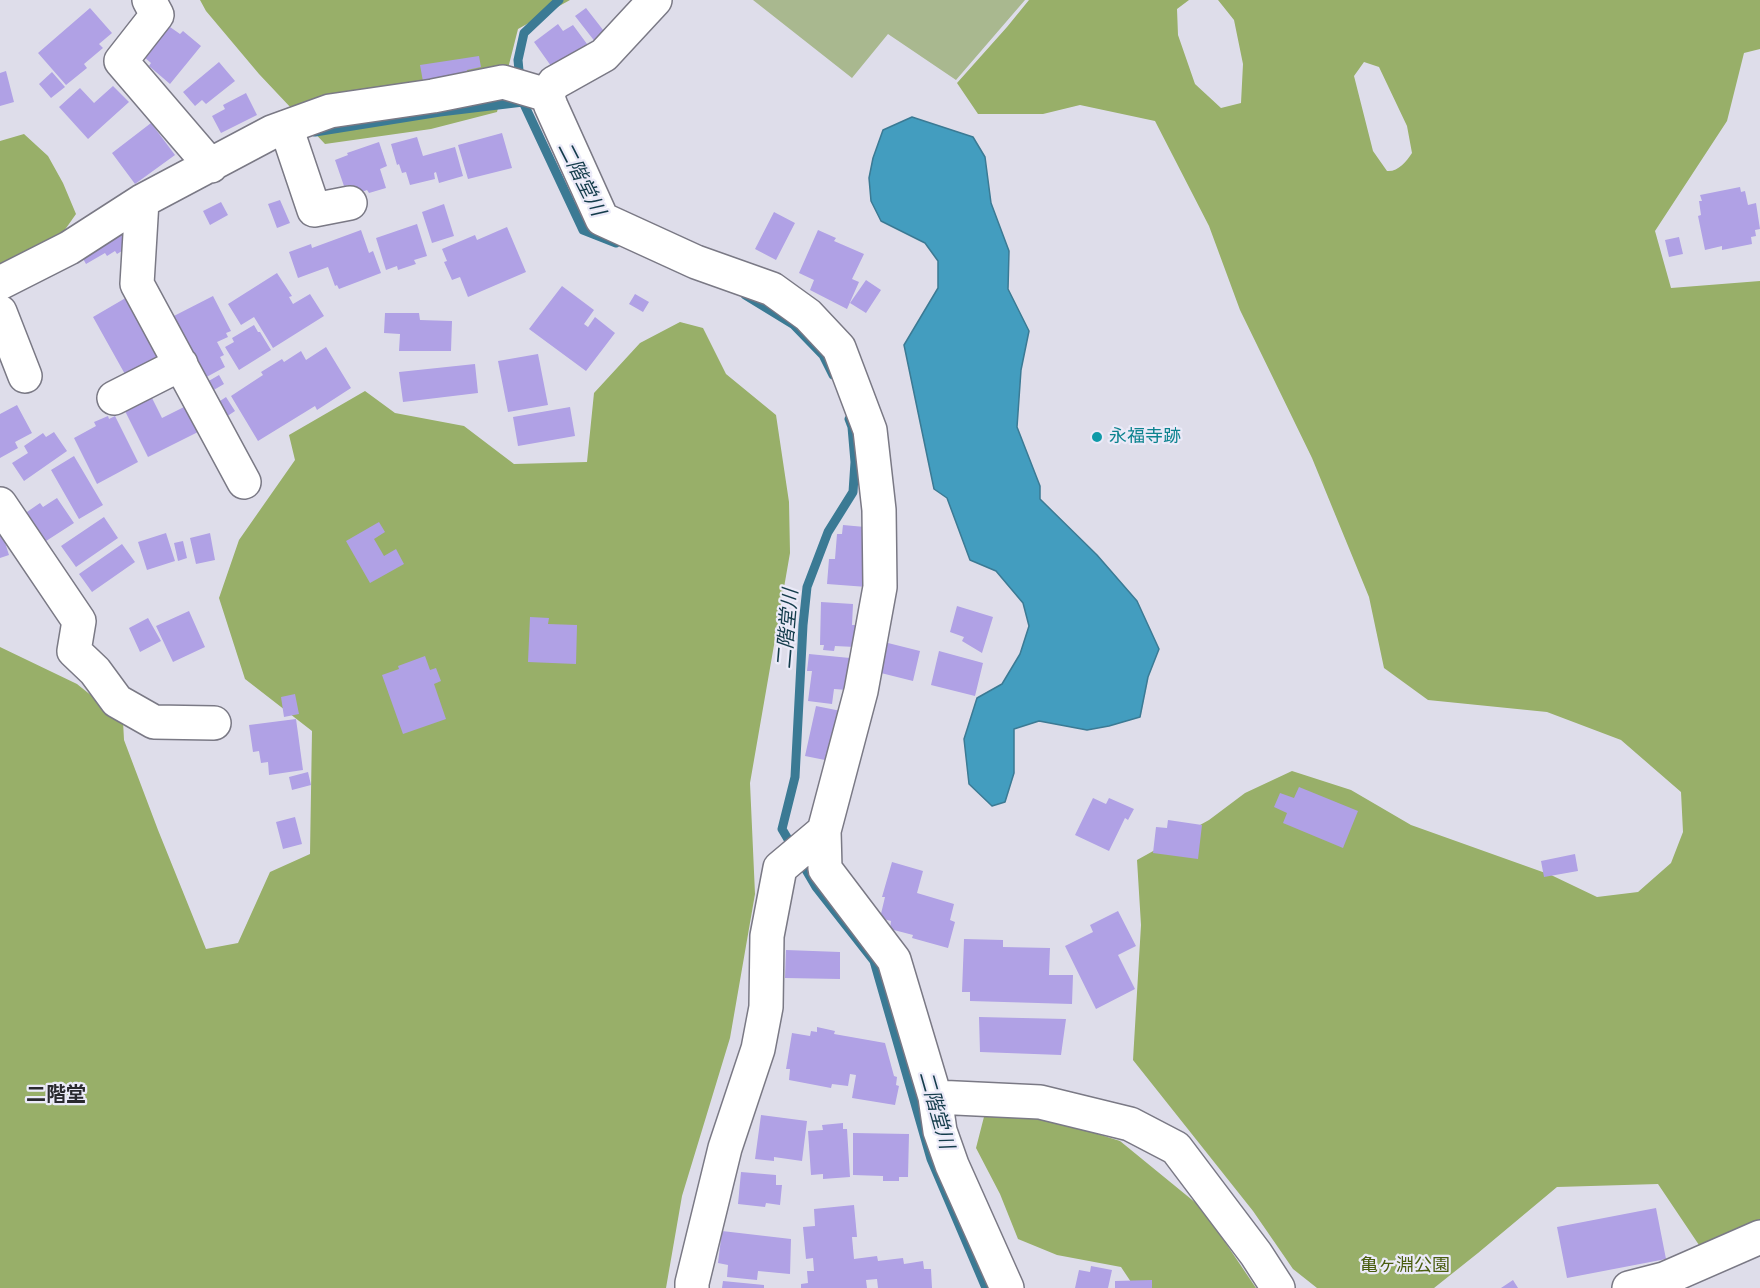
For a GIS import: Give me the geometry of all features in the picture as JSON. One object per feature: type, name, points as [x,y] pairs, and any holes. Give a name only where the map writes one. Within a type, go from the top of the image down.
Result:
[{"type":"street","points":[[149,0],[157,15],[121,61],[211,166]]},
{"type":"street","points":[[547,94],[554,83],[604,55],[656,0]]},
{"type":"street","points":[[0,283],[69,248],[142,201],[272,132],[330,111],[433,96],[503,82],[547,94]]},
{"type":"street","points":[[547,94],[603,219],[696,262],[772,289],[808,315],[839,348],[870,430],[879,510],[880,587],[861,691],[824,831],[825,869],[894,960],[935,1097],[940,1131],[952,1165],[1007,1288]]},
{"type":"street","points":[[286,127],[314,210],[350,203]]},
{"type":"street","points":[[142,201],[137,284],[244,482]]},
{"type":"street","points":[[0,312],[25,376]]},
{"type":"street","points":[[114,398],[181,364]]},
{"type":"street","points":[[0,504],[79,621],[74,651],[94,671],[117,702],[154,722],[214,723]]},
{"type":"street","points":[[692,1288],[725,1148],[758,1049],[766,1007],[767,936],[780,868],[824,831]]},
{"type":"street","points":[[935,1097],[1040,1102],[1130,1124],[1176,1148],[1256,1254],[1278,1288]]},
{"type":"street","points":[[1629,1288],[1664,1279],[1760,1237]]},
{"type":"green space","points":[[200,0],[570,0],[518,29],[497,112],[431,129],[325,144],[259,74],[206,11]]},
{"type":"green space","points":[[753,0],[1025,0],[956,80],[888,34],[852,78]]},
{"type":"green space","name":"亀ヶ淵公園","points":[[1029,0],[1189,0],[1177,9],[1178,35],[1195,84],[1221,108],[1241,103],[1243,64],[1234,20],[1218,0],[1760,0],[1760,49],[1744,53],[1727,121],[1655,231],[1671,288],[1760,281],[1760,1219],[1701,1248],[1658,1184],[1557,1187],[1434,1288],[1317,1288],[1293,1269],[1253,1211],[1133,1060],[1141,925],[1137,860],[1209,820],[1245,793],[1292,771],[1351,790],[1411,825],[1551,875],[1597,897],[1638,892],[1671,863],[1683,832],[1681,792],[1621,740],[1547,712],[1428,700],[1384,668],[1369,597],[1312,458],[1240,310],[1209,226],[1155,121],[1080,105],[1043,114],[978,114],[957,83]],"holes":[[[1364,62],[1379,67],[1407,126],[1412,153],[1401,166],[1391,171],[1387,171],[1373,151],[1354,76]]]},
{"type":"green space","points":[[24,134],[48,156],[76,214],[50,251],[0,265],[0,141]]},
{"type":"green space","points":[[680,322],[703,328],[726,374],[776,415],[789,502],[790,553],[750,783],[755,894],[730,1038],[682,1196],[666,1288],[0,1288],[0,647],[77,684],[123,721],[124,740],[206,949],[238,943],[270,872],[310,854],[312,731],[245,679],[219,598],[239,540],[295,460],[289,435],[365,391],[395,413],[464,426],[514,464],[587,462],[594,393],[640,343]]},
{"type":"green space","points":[[986,1109],[1034,1114],[1120,1141],[1202,1208],[1256,1288],[1135,1288],[1121,1267],[1057,1255],[1018,1239],[1000,1194],[976,1148]]},
{"type":"water","points":[[912,117],[973,137],[985,157],[991,203],[1009,251],[1008,289],[1029,331],[1021,370],[1017,427],[1040,486],[1040,499],[1097,555],[1137,601],[1159,649],[1148,677],[1140,717],[1087,730],[1039,721],[1014,729],[1014,773],[1005,802],[992,806],[969,784],[964,739],[977,698],[1002,684],[1020,654],[1029,626],[1023,603],[996,571],[970,560],[947,498],[934,489],[904,345],[938,288],[938,261],[925,243],[881,221],[871,201],[869,178],[883,130]]},
{"type":"building","points":[[90,8],[112,33],[99,44],[103,48],[84,64],[87,68],[66,85],[38,53]]},
{"type":"building","points":[[586,8],[607,35],[596,43],[575,16]]},
{"type":"building","points":[[558,24],[563,31],[573,25],[590,48],[556,73],[534,42]]},
{"type":"building","points":[[170,27],[180,34],[183,31],[201,46],[170,84],[149,66],[151,63],[144,57]]},
{"type":"building","points":[[479,56],[481,67],[467,70],[468,79],[424,87],[420,65]]},
{"type":"building","points":[[219,62],[235,81],[206,104],[202,100],[195,106],[183,92]]},
{"type":"building","points":[[6,71],[14,102],[0,106],[0,73]]},
{"type":"building","points":[[52,72],[65,87],[51,98],[39,84]]},
{"type":"building","points":[[113,86],[129,102],[88,139],[59,107],[80,88],[94,103]]},
{"type":"building","points":[[246,93],[257,115],[221,133],[212,116],[225,109],[223,105]]},
{"type":"building","points":[[151,123],[175,155],[135,184],[112,153]]},
{"type":"building","points":[[502,133],[512,168],[468,179],[458,145]]},
{"type":"building","points":[[417,137],[423,156],[455,147],[463,176],[439,183],[436,172],[434,173],[435,179],[410,185],[406,172],[402,173],[399,164],[397,165],[391,144]]},
{"type":"building","points":[[379,142],[387,166],[380,169],[386,188],[369,193],[367,190],[359,193],[357,188],[349,190],[348,185],[344,186],[335,160],[348,155],[347,153]]},
{"type":"building","points":[[1740,187],[1741,192],[1745,191],[1748,205],[1756,203],[1760,229],[1755,230],[1756,236],[1751,237],[1752,244],[1722,250],[1722,246],[1705,250],[1698,216],[1701,215],[1700,195]]},
{"type":"building","points":[[280,200],[290,223],[277,228],[268,204]]},
{"type":"building","points":[[221,202],[228,215],[210,225],[203,211]]},
{"type":"building","points":[[444,204],[454,236],[432,243],[422,212]]},
{"type":"building","points":[[774,212],[795,223],[776,260],[755,249]]},
{"type":"building","points":[[417,224],[427,256],[414,260],[416,264],[398,270],[397,266],[386,270],[376,238]]},
{"type":"building","points":[[507,227],[526,272],[468,297],[460,277],[452,280],[444,262],[447,261],[442,249],[475,235],[477,240]]},
{"type":"building","points":[[123,228],[133,244],[117,254],[115,251],[107,256],[105,253],[86,264],[81,255]]},
{"type":"building","points":[[361,230],[369,253],[373,251],[381,273],[339,289],[337,285],[335,286],[328,267],[298,278],[289,252],[311,244],[312,248]]},
{"type":"building","points":[[818,230],[836,238],[834,241],[864,254],[852,279],[859,282],[847,309],[810,290],[814,280],[799,273]]},
{"type":"building","points":[[1679,237],[1683,254],[1669,257],[1665,240]]},
{"type":"building","points":[[277,273],[292,296],[289,297],[293,304],[310,294],[324,316],[273,348],[254,317],[241,325],[228,304]]},
{"type":"building","points":[[866,280],[881,290],[866,313],[850,303]]},
{"type":"building","points":[[562,286],[594,310],[584,324],[588,327],[595,317],[615,333],[586,371],[529,329]]},
{"type":"building","points":[[635,294],[649,302],[643,312],[629,304]]},
{"type":"building","points":[[129,296],[162,356],[126,376],[93,317]]},
{"type":"building","points":[[213,296],[231,331],[226,333],[228,337],[217,342],[224,355],[220,357],[225,367],[201,380],[170,318]]},
{"type":"building","points":[[385,313],[419,313],[420,320],[452,321],[451,351],[399,351],[400,334],[384,333]]},
{"type":"building","points":[[254,325],[271,350],[239,370],[225,347],[234,342],[232,338]]},
{"type":"building","points":[[326,347],[351,388],[317,410],[315,406],[258,441],[231,396],[263,375],[261,372],[282,359],[284,362],[301,351],[306,360]]},
{"type":"building","points":[[538,354],[548,405],[508,412],[498,361]]},
{"type":"building","points":[[475,364],[478,393],[403,402],[399,372]]},
{"type":"building","points":[[219,375],[224,384],[212,391],[207,382]]},
{"type":"building","points":[[149,392],[162,418],[188,405],[202,430],[148,457],[122,405]]},
{"type":"building","points":[[226,397],[235,411],[226,417],[217,403]]},
{"type":"building","points":[[17,405],[32,433],[15,442],[18,448],[0,458],[0,414]]},
{"type":"building","points":[[570,407],[575,436],[518,446],[513,417]]},
{"type":"building","points":[[108,416],[109,419],[115,416],[138,462],[97,484],[74,438],[96,426],[94,422]]},
{"type":"building","points":[[54,432],[67,451],[24,481],[12,463],[28,453],[24,446],[43,433],[46,437]]},
{"type":"building","points":[[74,456],[103,505],[79,519],[51,470]]},
{"type":"building","points":[[57,498],[74,523],[43,543],[24,514],[40,503],[43,507]]},
{"type":"building","points":[[104,517],[118,538],[76,567],[61,546]]},
{"type":"building","points":[[379,522],[385,532],[374,539],[384,556],[396,549],[404,564],[370,583],[346,541]]},
{"type":"building","points":[[843,525],[865,527],[867,587],[827,584],[829,559],[835,559],[837,534],[842,534]]},
{"type":"building","points":[[0,527],[9,555],[0,558]]},
{"type":"building","points":[[166,533],[175,561],[147,570],[138,542]]},
{"type":"building","points":[[210,533],[215,560],[196,564],[190,538]]},
{"type":"building","points":[[183,541],[187,558],[178,561],[174,543]]},
{"type":"building","points":[[122,544],[135,562],[92,592],[79,574]]},
{"type":"building","points":[[821,602],[853,604],[852,625],[855,625],[855,647],[835,646],[834,651],[823,650],[824,645],[820,645]]},
{"type":"building","points":[[957,606],[993,617],[982,653],[962,641],[964,637],[950,632]]},
{"type":"building","points":[[189,611],[205,647],[173,662],[156,626]]},
{"type":"building","points":[[530,617],[549,618],[548,624],[577,625],[576,664],[528,662]]},
{"type":"building","points":[[148,618],[161,641],[140,652],[129,628]]},
{"type":"building","points":[[884,642],[920,651],[913,681],[877,672]]},
{"type":"building","points":[[939,651],[983,663],[975,696],[931,685]]},
{"type":"building","points":[[809,654],[850,658],[847,690],[834,689],[832,704],[808,701],[812,671],[807,671]]},
{"type":"building","points":[[425,656],[430,670],[436,668],[441,681],[434,684],[446,719],[403,734],[382,675]]},
{"type":"building","points":[[295,694],[299,714],[284,717],[281,697]]},
{"type":"building","points":[[816,706],[841,711],[830,761],[805,756]]},
{"type":"building","points":[[296,719],[303,770],[269,775],[268,762],[261,763],[259,751],[253,752],[249,725]]},
{"type":"building","points":[[308,772],[311,785],[292,790],[289,777]]},
{"type":"building","points":[[1299,787],[1358,811],[1343,848],[1283,823],[1287,813],[1274,807],[1280,793],[1294,798]]},
{"type":"building","points":[[1093,798],[1106,804],[1109,798],[1134,809],[1128,820],[1125,818],[1109,851],[1075,835]]},
{"type":"building","points":[[295,817],[302,844],[283,849],[276,822]]},
{"type":"building","points":[[1168,820],[1202,825],[1198,859],[1153,853],[1156,827],[1167,828]]},
{"type":"building","points":[[1575,854],[1578,871],[1544,877],[1541,861]]},
{"type":"building","points":[[892,862],[923,871],[917,893],[954,904],[950,920],[955,922],[948,948],[890,929],[891,921],[880,918],[885,897],[882,897]]},
{"type":"building","points":[[1118,911],[1136,946],[1118,955],[1135,989],[1096,1009],[1065,946],[1093,932],[1090,925]]},
{"type":"building","points":[[964,939],[1003,940],[1003,947],[1050,948],[1049,975],[1073,975],[1072,1004],[970,1001],[970,992],[962,992]]},
{"type":"building","points":[[786,950],[840,952],[840,979],[785,978]]},
{"type":"building","points":[[979,1017],[1066,1019],[1061,1055],[980,1052]]},
{"type":"building","points":[[817,1027],[835,1031],[834,1034],[885,1043],[894,1076],[897,1077],[896,1085],[899,1086],[895,1105],[852,1098],[856,1075],[850,1074],[848,1086],[832,1084],[831,1088],[789,1080],[790,1069],[786,1069],[792,1033],[810,1036],[811,1031],[817,1032]]},
{"type":"building","points":[[761,1115],[807,1121],[802,1161],[774,1157],[774,1161],[755,1159]]},
{"type":"building","points":[[843,1123],[843,1129],[847,1129],[850,1177],[823,1179],[823,1174],[811,1175],[808,1131],[823,1130],[822,1125]]},
{"type":"building","points":[[853,1133],[909,1134],[908,1177],[899,1177],[899,1181],[883,1181],[883,1176],[853,1175]]},
{"type":"building","points":[[741,1172],[776,1175],[776,1185],[782,1185],[780,1205],[766,1203],[765,1207],[738,1204]]},
{"type":"building","points":[[854,1205],[857,1237],[852,1237],[854,1259],[877,1256],[878,1261],[903,1258],[904,1264],[923,1261],[924,1269],[931,1269],[932,1288],[878,1288],[877,1279],[866,1280],[867,1288],[801,1288],[801,1284],[808,1283],[807,1271],[814,1271],[813,1258],[806,1259],[803,1227],[815,1226],[814,1209]]},
{"type":"building","points":[[1656,1208],[1666,1259],[1567,1278],[1557,1227]]},
{"type":"building","points":[[722,1231],[791,1239],[790,1274],[758,1271],[757,1280],[727,1277],[728,1265],[718,1263]]},
{"type":"building","points":[[1091,1266],[1112,1270],[1108,1288],[1075,1288],[1079,1270],[1090,1272]]},
{"type":"building","points":[[1152,1280],[1152,1288],[1115,1288],[1115,1281]]},
{"type":"building","points":[[1513,1280],[1518,1288],[1501,1288]]},
{"type":"building","points":[[723,1281],[764,1285],[764,1288],[722,1288]]},
{"type":"waterway","name":"二階堂川","points":[[520,81],[518,60],[524,33],[559,0]]},
{"type":"waterway","name":"二階堂川","points":[[522,94],[523,102],[583,230],[616,243]]},
{"type":"waterway","name":"二階堂川","points":[[315,132],[440,112],[523,102]]},
{"type":"waterway","name":"二階堂川","points":[[745,295],[794,325],[823,355],[833,375]]},
{"type":"waterway","name":"二階堂川","points":[[849,419],[852,427],[855,462],[853,492],[828,532],[807,587],[795,777],[782,829],[816,887],[874,961],[931,1159],[986,1288]]},
{"type":"place","name":"永福寺跡","points":[[1097,437]]},
{"type":"district","name":"二階堂","points":[[56,1095]]}]
